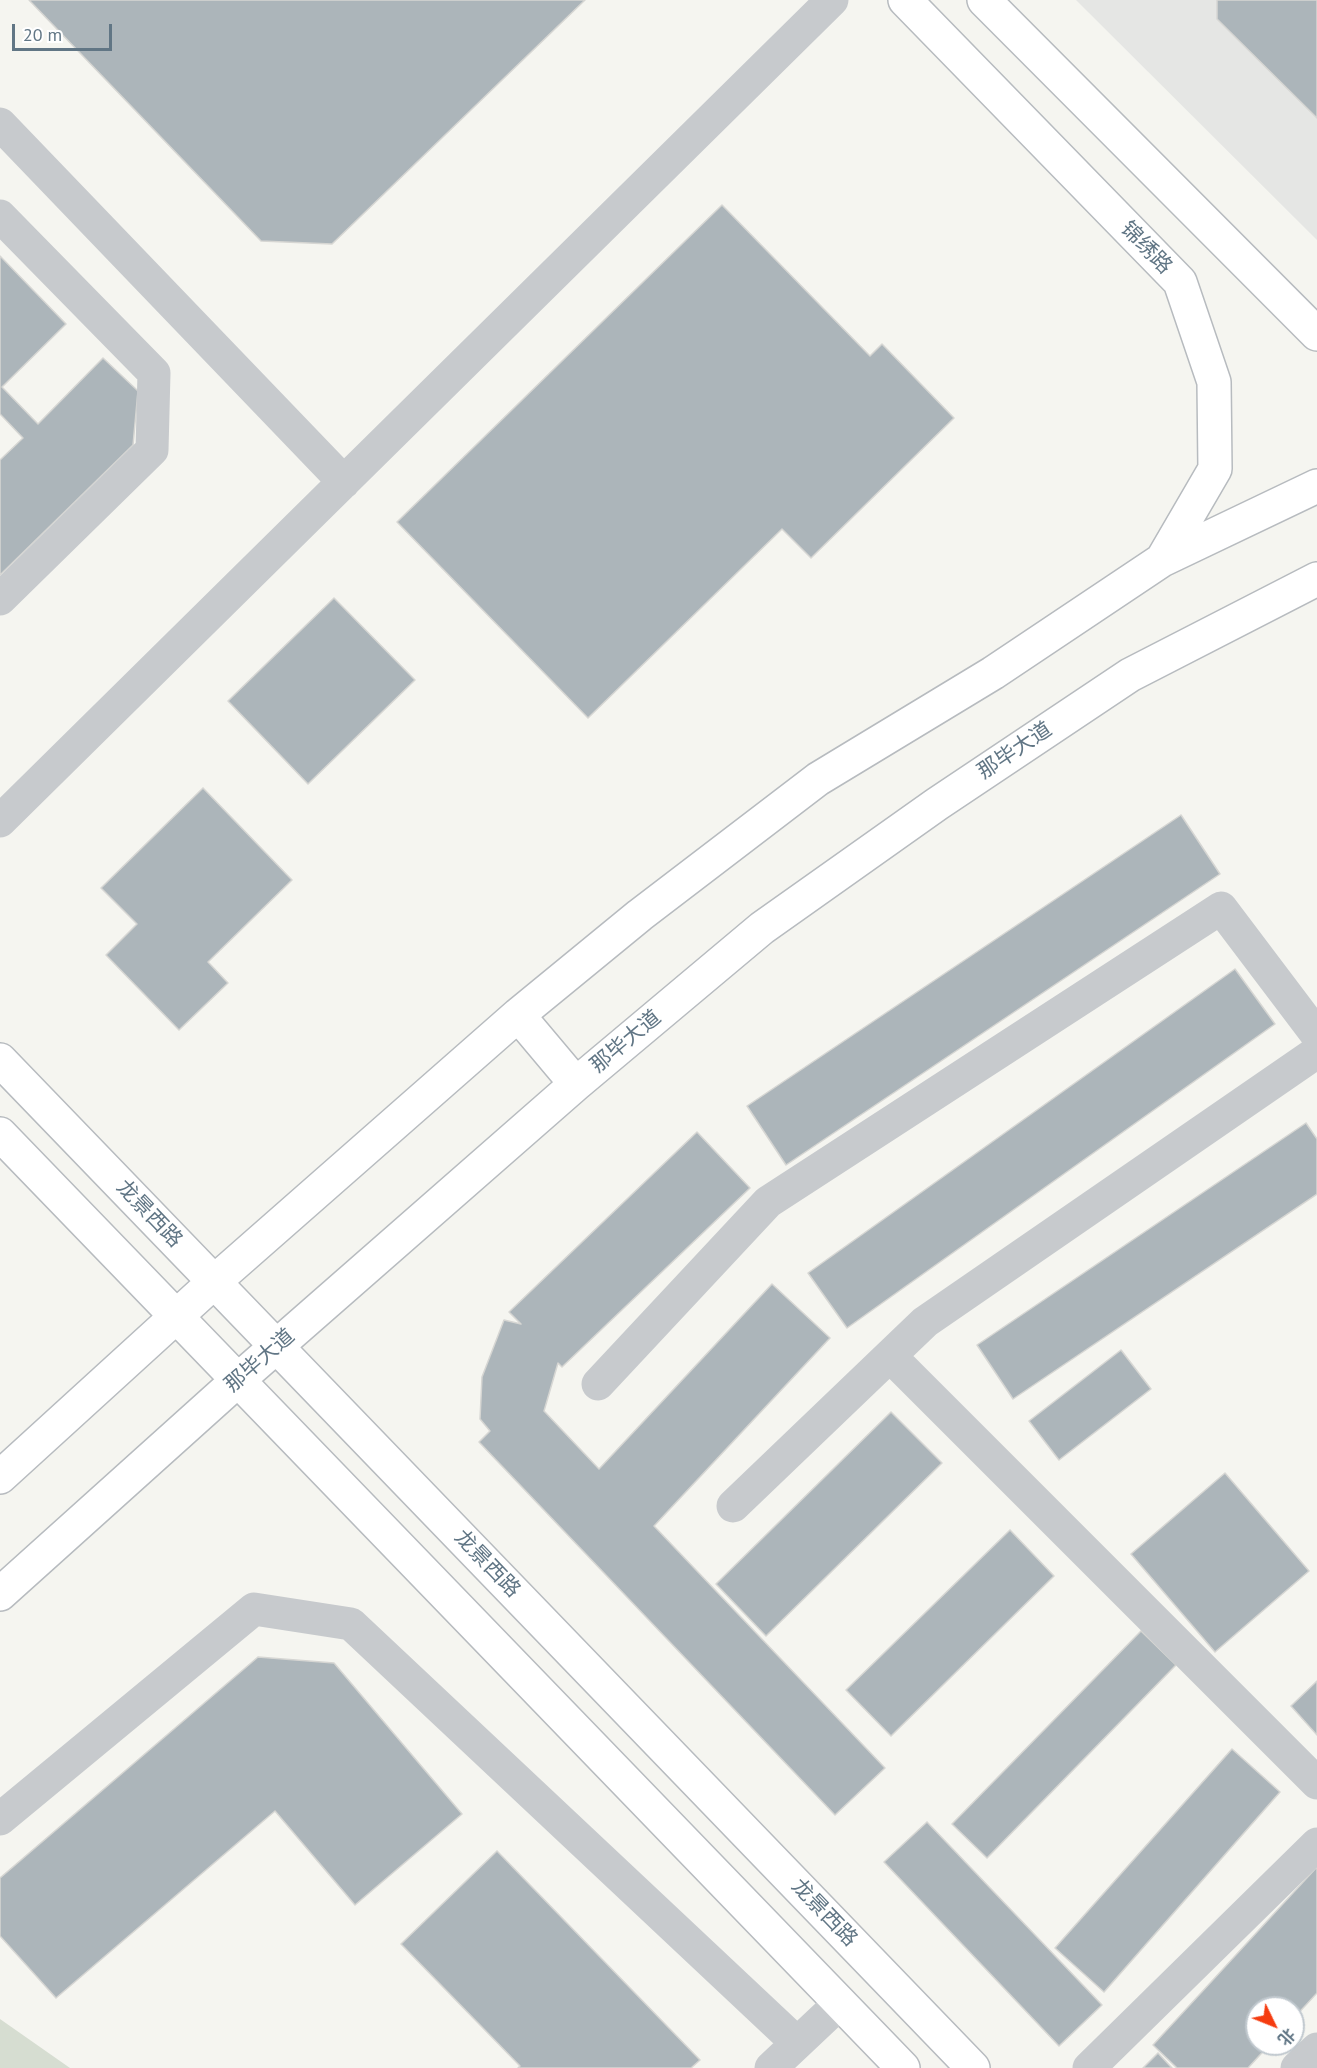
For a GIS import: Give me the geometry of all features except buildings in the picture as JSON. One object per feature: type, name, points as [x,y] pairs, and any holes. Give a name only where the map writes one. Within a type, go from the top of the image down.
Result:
[{"type":"main road","name":"锦绣路","points":[[905,0],[1180,282],[1214,382],[1215,469],[1162,560]]},
{"type":"main road","points":[[984,0],[1317,334]]},
{"type":"main road","points":[[0,1477],[214,1282],[518,1015],[640,915],[818,779],[993,674],[1162,560],[1317,486]]},
{"type":"main road","name":"那毕大道","points":[[0,1594],[238,1380],[576,1084],[762,928],[937,804],[1130,675],[1317,579]]},
{"type":"main road","points":[[518,1015],[576,1084]]},
{"type":"main road","name":"龙景西路","points":[[0,1060],[973,2068]]},
{"type":"main road","points":[[0,1134],[903,2068]]},
{"type":"street","points":[[0,821],[832,0]]},
{"type":"street","points":[[0,124],[344,482]]},
{"type":"street","points":[[0,216],[154,373],[152,450],[0,600]]},
{"type":"street","points":[[598,1384],[768,1202],[1221,908],[1317,1035]]},
{"type":"street","points":[[733,1506],[925,1322],[1317,1052]]},
{"type":"street","points":[[890,1356],[1317,1783]]},
{"type":"street","points":[[0,1819],[254,1609],[351,1624],[797,2043]]},
{"type":"street","points":[[1089,2068],[1317,1844]]},
{"type":"street","points":[[771,2068],[840,2003]]},
{"type":"street","points":[[1297,2068],[1317,2049]]},
{"type":"shaded area","points":[[1076,0],[1317,0],[1317,240],[1081,5]]},
{"type":"shaded area","points":[[0,2019],[70,2068],[0,2068]]}]
